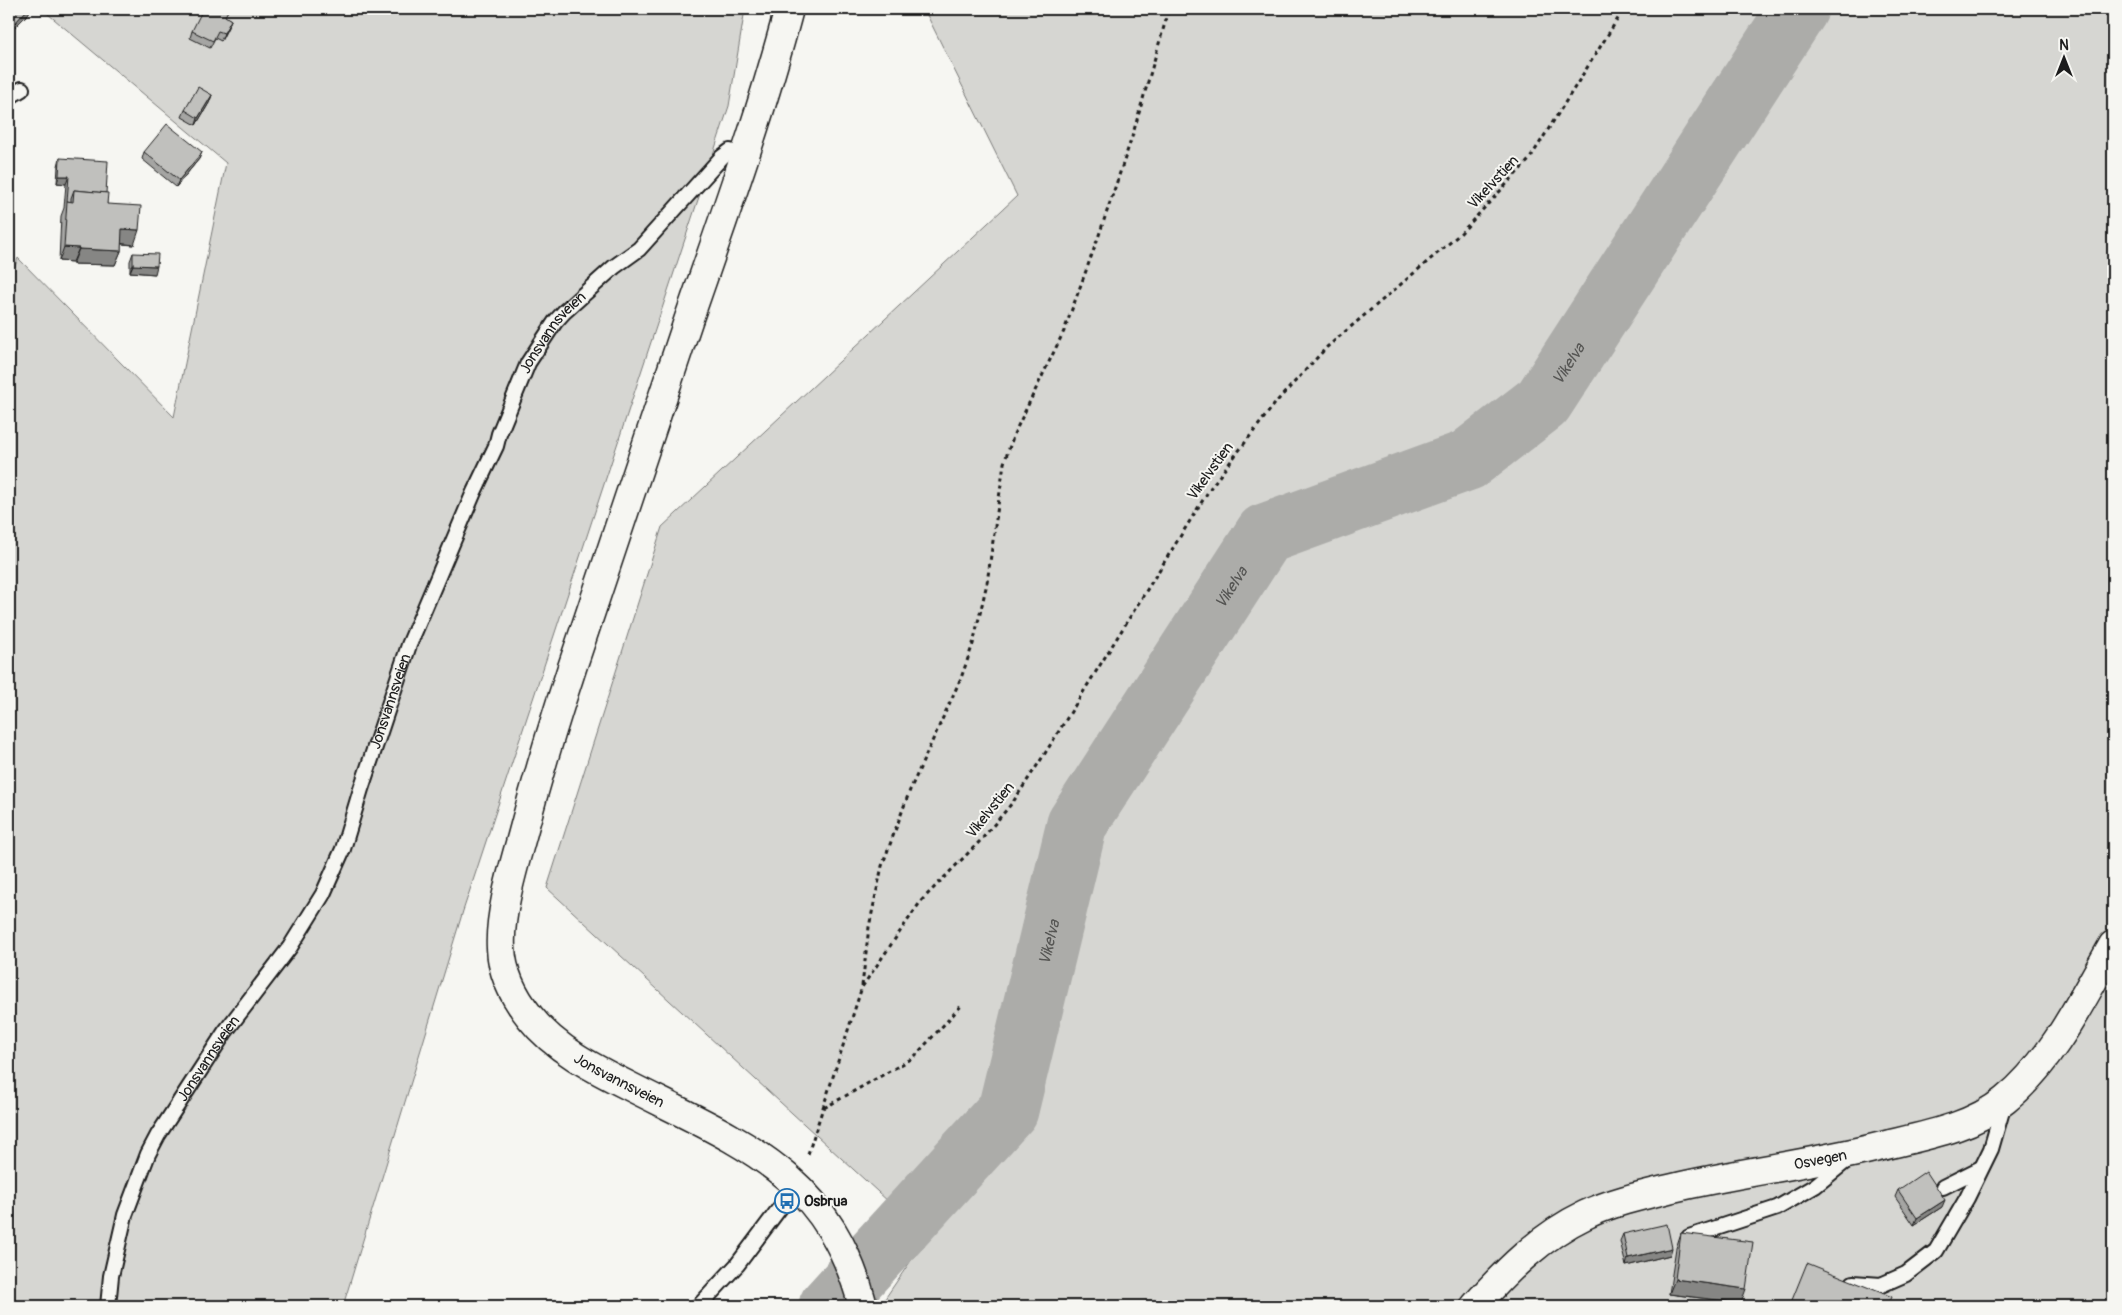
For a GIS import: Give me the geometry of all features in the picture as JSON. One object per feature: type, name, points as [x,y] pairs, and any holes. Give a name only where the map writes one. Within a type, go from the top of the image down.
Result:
[{"type":"main road","name":"Jonsvannsveien","points":[[789,9],[746,156],[633,482],[566,684],[534,788],[510,881],[501,935],[501,951],[509,987],[530,1017],[553,1042],[601,1073],[740,1142],[797,1185],[817,1207],[833,1230],[856,1280],[863,1304]]},
{"type":"main road","name":"Osvegen","points":[[1475,1306],[1503,1274],[1542,1241],[1584,1215],[1634,1197],[1704,1180],[1855,1153],[1932,1134],[1979,1117],[2005,1100],[2027,1078],[2059,1038],[2113,945]]},
{"type":"lane","points":[[9,97],[22,89]]},
{"type":"lane","name":"Jonsvannsveien","points":[[108,1306],[111,1276],[125,1215],[148,1154],[158,1135],[225,1032],[295,939],[323,894],[343,849],[361,789],[410,645],[474,492],[496,446],[498,434],[528,363],[564,312],[614,267],[639,249],[722,157],[730,151],[746,156]]},
{"type":"lane","points":[[1853,1283],[1881,1285],[1906,1274],[1936,1251],[1967,1198],[1991,1149],[2005,1100]]},
{"type":"lane","points":[[1689,1237],[1777,1208],[1815,1186],[1855,1153]]},
{"type":"lane","points":[[1943,1187],[1982,1168]]},
{"type":"lane","points":[[700,1306],[737,1264],[797,1185]]},
{"type":"path","name":"Vikelvstien","points":[[797,1185],[824,1108],[862,987],[869,927],[882,866],[910,790],[961,678],[973,644],[987,583],[1004,463],[1014,434],[1064,331],[1098,238],[1132,137],[1167,19],[1168,9]]},
{"type":"path","name":"Vikelvstien","points":[[862,987],[921,901],[981,840],[1013,802],[1184,528],[1242,446],[1278,401],[1327,347],[1460,234],[1529,160],[1624,9]]},
{"type":"path","points":[[824,1108],[913,1058],[962,1005]]},
{"type":"shaded area","points":[[42,9],[745,9],[729,106],[463,911],[343,1306],[9,1306],[9,283],[18,258],[174,417],[226,163]]},
{"type":"shaded area","points":[[924,9],[2113,9],[2113,1306],[880,1306],[927,1237],[547,888],[662,527],[1017,196]]},
{"type":"building","points":[[9,9],[28,9],[9,29]]},
{"type":"building","points":[[203,9],[229,9],[225,16],[231,20],[224,33],[218,31],[213,41],[192,31]]},
{"type":"building","points":[[198,87],[212,95],[198,118],[185,110]]},
{"type":"building","points":[[167,124],[202,152],[179,180],[144,152]]},
{"type":"building","points":[[60,158],[108,161],[106,193],[74,190],[71,202],[67,201],[69,176],[59,176]]},
{"type":"building","points":[[74,190],[108,193],[107,204],[141,206],[139,230],[122,229],[121,251],[64,247],[67,201],[73,202]]},
{"type":"building","points":[[133,253],[158,254],[157,266],[133,265]]},
{"type":"building","points":[[1926,1171],[1945,1200],[1917,1218],[1898,1190]]},
{"type":"building","points":[[1667,1224],[1672,1248],[1628,1258],[1623,1234]]},
{"type":"building","points":[[1681,1233],[1753,1242],[1746,1289],[1675,1279]]},
{"type":"building","points":[[1807,1263],[1892,1297],[1888,1306],[1790,1305]]},
{"type":"waterway","name":"Vikelva","points":[[829,1306],[1008,1110],[1077,824],[1265,534],[1468,460],[1543,402],[1798,9]]},
{"type":"place","name":"Osbrua","points":[[787,1201]]}]
